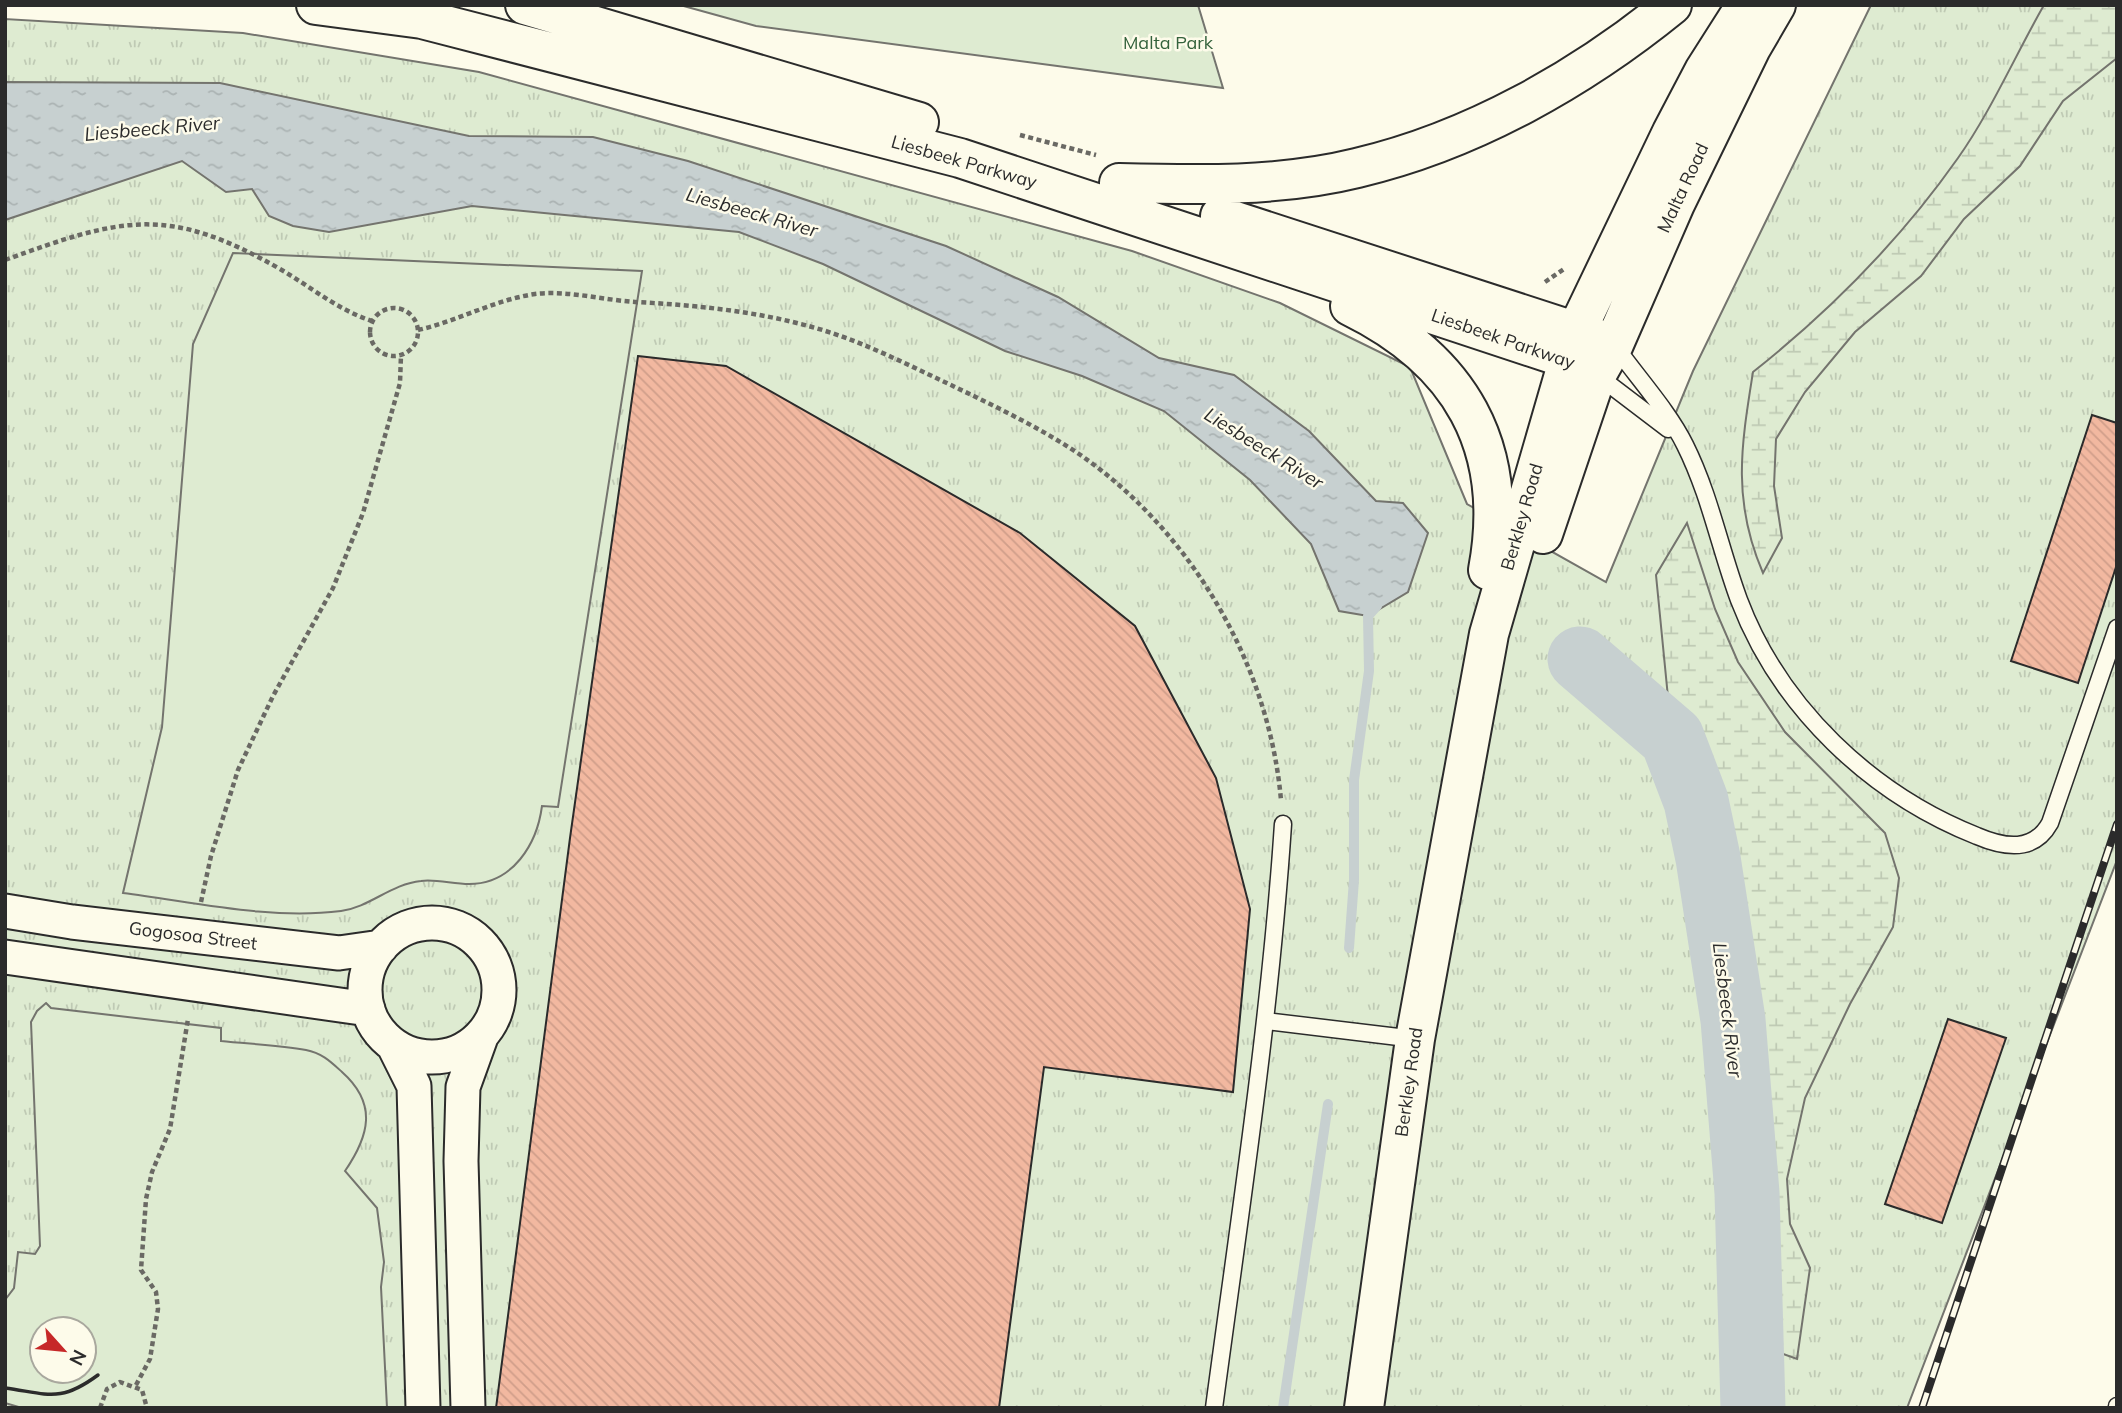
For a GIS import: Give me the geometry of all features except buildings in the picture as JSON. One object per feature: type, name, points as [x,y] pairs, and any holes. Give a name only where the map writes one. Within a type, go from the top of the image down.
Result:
[{"type":"main road","name":"Liesbeek Parkway","points":[[316,5],[434,22],[960,158],[1235,248],[1589,352]]},
{"type":"main road","name":"Liesbeek Parkway","points":[[525,5],[1111,170],[1589,352]]},
{"type":"main road","points":[[1111,170],[1260,181],[1357,168],[1459,135],[1551,88],[1631,38],[1672,5]]},
{"type":"main road","name":"Malta Road","points":[[1589,352],[1679,120],[1704,71],[1746,5]]},
{"type":"main road","name":"Malta Road","points":[[1589,352],[1675,204],[1751,48],[1776,5]]},
{"type":"main road","points":[[1235,248],[1400,332],[1422,350],[1455,389],[1472,416],[1493,481],[1494,514],[1485,583],[1489,634]]},
{"type":"main road","name":"Berkley Road","points":[[1364,1408],[1415,1039],[1489,634],[1589,352]]},
{"type":"main road","name":"Berkley Road","points":[[1466,758],[1589,352]]},
{"type":"street","name":"Gogosoa Street","points":[[5,911],[72,922],[339,953],[381,947]]},
{"type":"street","points":[[423,1408],[414,1086],[394,1046],[378,1030],[368,1009],[365,986],[369,965],[381,947],[396,933],[416,924],[437,922],[458,927],[476,938],[494,964],[500,994],[494,1017],[481,1037],[463,1087],[461,1161],[468,1408]]},
{"type":"street","points":[[5,957],[368,1009]]},
{"type":"street","points":[[394,1046],[416,1056],[439,1058],[462,1051],[481,1037]]},
{"type":"lane","points":[[1589,352],[1684,442],[1701,479],[1740,602],[1782,684],[1812,722],[1868,773],[1945,824],[1983,839],[2011,845],[2034,842],[2042,837],[2050,823],[2117,628]]},
{"type":"lane","points":[[1589,352],[1684,442]]},
{"type":"lane","points":[[1214,1408],[1266,1021],[1283,824]]},
{"type":"lane","points":[[1266,1021],[1415,1039]]},
{"type":"path","points":[[1013,133],[1111,170]]},
{"type":"path","points":[[5,260],[84,232],[118,225],[162,223],[197,231],[248,250],[348,313],[372,321]]},
{"type":"path","points":[[418,330],[444,324],[499,302],[537,294],[739,312],[813,327],[881,352],[1001,408],[1079,454],[1146,510],[1185,554],[1224,615],[1251,679],[1279,779],[1283,824]]},
{"type":"path","points":[[399,308],[412,316],[418,330],[414,345],[401,355],[393,356],[378,351],[370,337],[372,321],[383,310],[399,308]]},
{"type":"path","points":[[201,911],[211,856],[226,805],[255,732],[333,588],[349,550],[395,404],[400,383],[401,355]]},
{"type":"path","points":[[135,1385],[150,1359],[158,1309],[156,1292],[141,1270],[146,1199],[152,1172],[170,1129],[188,1018]]},
{"type":"path","points":[[100,1408],[102,1395],[113,1384],[120,1382],[135,1385],[146,1397],[147,1408]]},
{"type":"green space","name":"Malta Park","points":[[680,5],[1198,5],[1223,88],[756,26]]},
{"type":"green space","points":[[1871,5],[2117,5],[2117,860],[1907,1408],[5,1408],[5,19],[243,33],[479,72],[1132,251],[1280,303],[1410,367],[1467,504],[1606,582],[1693,371]]},
{"type":"green space","points":[[2044,5],[2117,5],[2117,58],[2063,101],[2020,166],[1964,219],[1921,276],[1855,332],[1805,392],[1776,439],[1774,486],[1782,538],[1763,573],[1753,547],[1743,498],[1743,450],[1753,372],[1837,299],[1913,217],[1936,188],[1981,122]]},
{"type":"green space","points":[[233,253],[642,271],[558,807],[542,806],[535,834],[528,847],[510,869],[498,877],[469,884],[433,881],[410,883],[352,909],[314,913],[259,912],[123,893],[162,727],[193,344]]},
{"type":"green space","points":[[1687,523],[1715,609],[1738,662],[1785,732],[1885,833],[1899,878],[1893,927],[1850,1004],[1805,1098],[1787,1179],[1790,1224],[1810,1268],[1797,1359],[1753,1343],[1747,1193],[1733,1019],[1708,858],[1696,801],[1672,738],[1656,575]]},
{"type":"green space","points":[[46,1003],[51,1008],[221,1028],[221,1041],[317,1053],[353,1084],[361,1096],[366,1120],[360,1145],[345,1171],[377,1208],[384,1262],[381,1287],[387,1408],[22,1408],[5,1403],[5,1300],[14,1288],[18,1252],[35,1254],[40,1246],[31,1022],[37,1011]]},
{"type":"water","points":[[5,82],[220,83],[469,136],[593,137],[688,161],[946,246],[1058,297],[1159,358],[1234,375],[1309,431],[1376,501],[1403,503],[1428,533],[1408,592],[1368,616],[1339,611],[1311,544],[1250,480],[1164,411],[1082,376],[1005,351],[823,264],[739,232],[472,206],[329,232],[293,226],[269,216],[252,189],[226,192],[182,161],[5,220]]},
{"type":"waterway","points":[[1349,948],[1354,880],[1354,780],[1369,671],[1368,616],[1377,606]]},
{"type":"waterway","name":"Liesbeeck River","points":[[1580,659],[1672,738],[1696,801],[1708,858],[1733,1020],[1747,1193],[1753,1408]]},
{"type":"waterway","points":[[1283,1408],[1328,1104]]},
{"type":"railway","points":[[1922,1408],[2117,824]]},
{"type":"wall","points":[[5,1388],[54,1394],[83,1385]]}]
